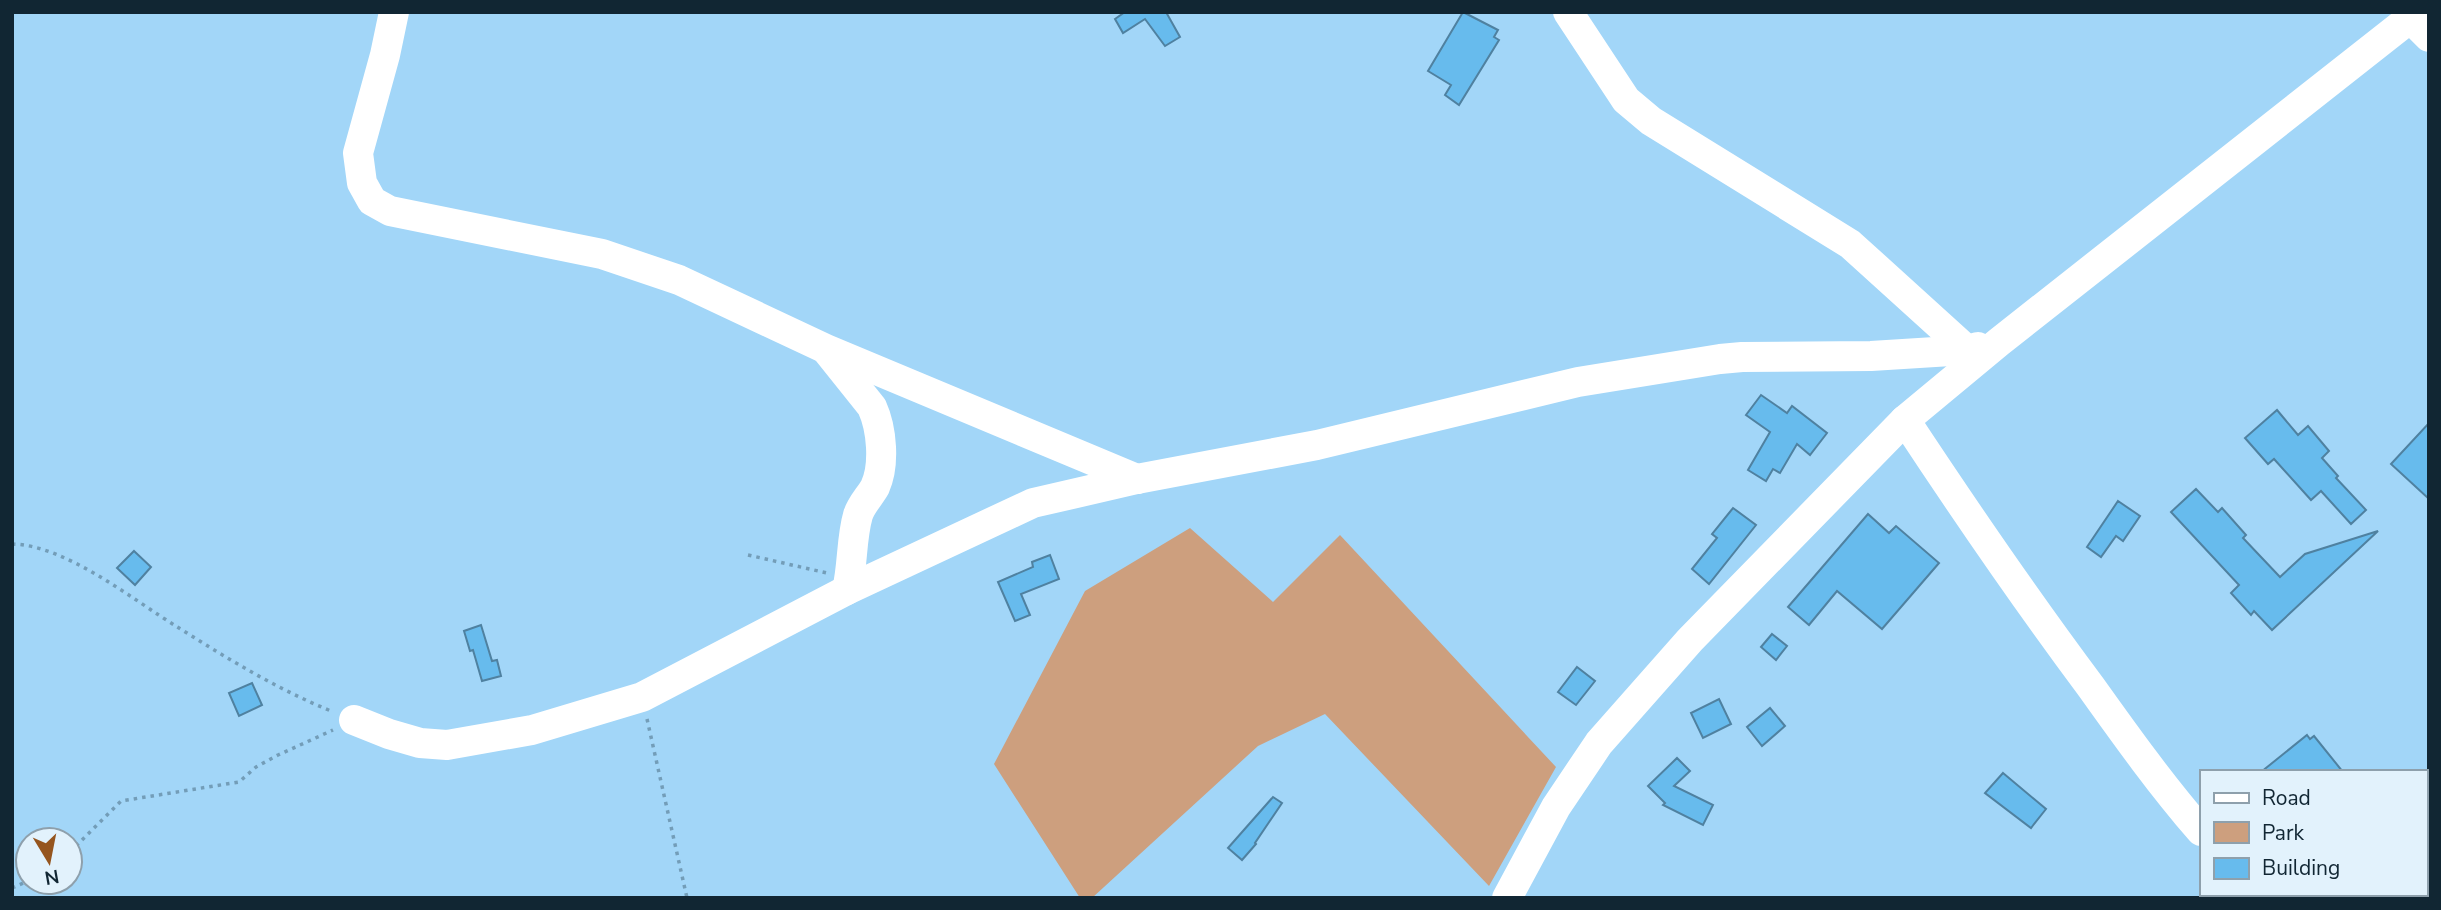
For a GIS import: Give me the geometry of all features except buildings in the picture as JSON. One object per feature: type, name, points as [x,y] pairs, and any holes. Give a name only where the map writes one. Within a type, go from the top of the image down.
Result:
[{"type":"street","points":[[394,12],[358,153],[362,183],[372,201],[390,211],[602,254],[679,280],[826,349],[1137,479]]},
{"type":"street","points":[[1568,12],[1626,100],[1651,121],[1850,244],[1967,350]]},
{"type":"street","points":[[1507,898],[1556,807],[1599,743],[1690,640],[1905,421],[1999,342],[2419,23]]},
{"type":"street","points":[[354,720],[420,743],[447,745],[532,730],[642,697],[848,584],[1033,502],[1317,445],[1578,382],[1720,359],[1871,356],[1967,350],[1999,342]]},
{"type":"street","points":[[826,349],[872,407],[880,440],[876,485],[859,513],[848,584]]},
{"type":"street","points":[[1905,421],[1988,547],[2170,796],[2200,830]]},
{"type":"path","points":[[12,544],[23,544],[48,552],[87,570],[274,685],[354,720]]},
{"type":"path","points":[[748,555],[848,584]]},
{"type":"path","points":[[642,697],[687,898]]},
{"type":"path","points":[[84,838],[121,801],[239,782],[256,767],[278,755],[354,720]]},
{"type":"green space","points":[[1190,528],[1273,602],[1340,535],[1556,767],[1489,886],[1325,714],[1258,746],[1092,898],[1080,898],[994,764],[1085,591]]}]
